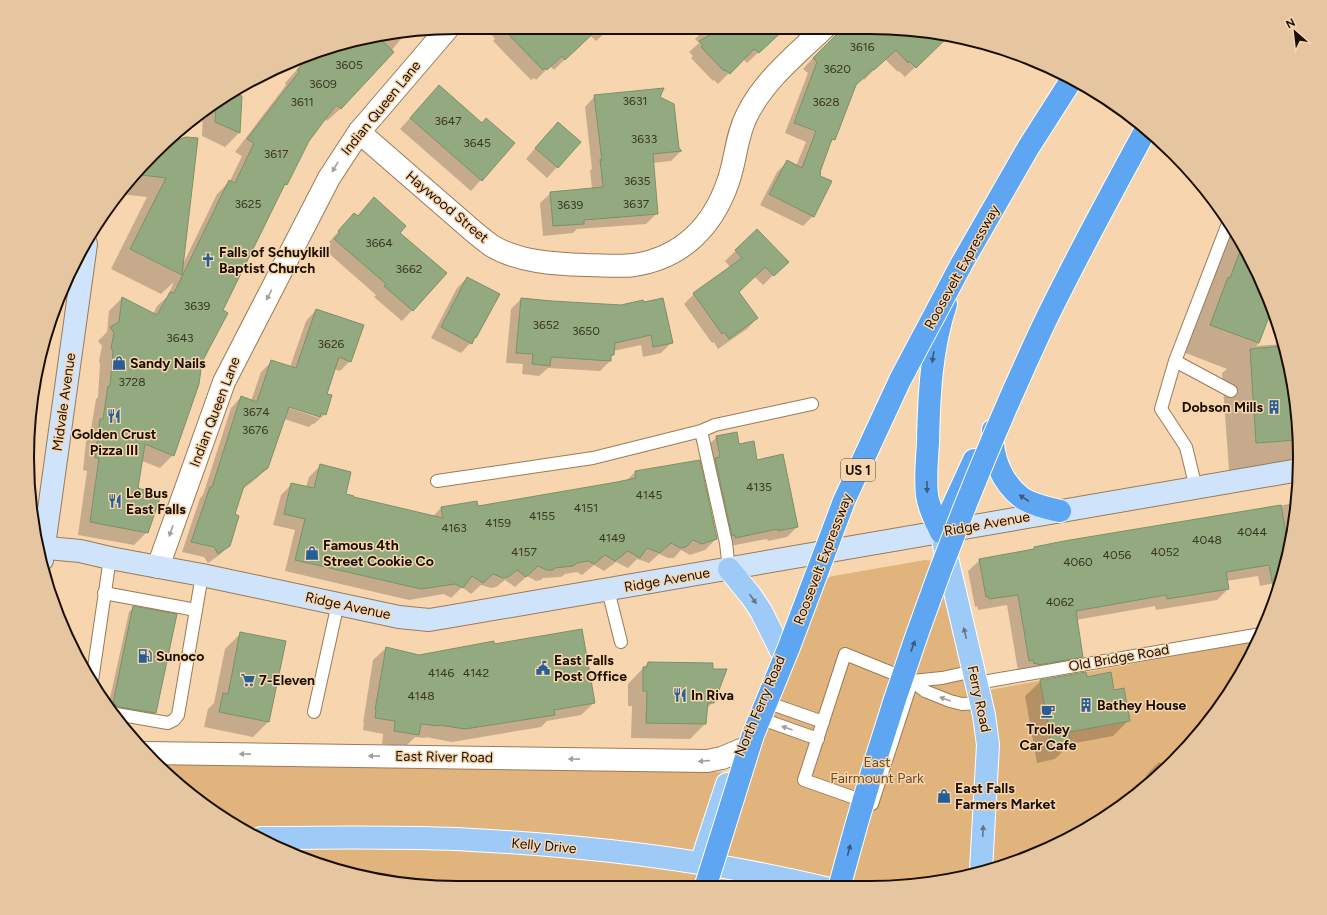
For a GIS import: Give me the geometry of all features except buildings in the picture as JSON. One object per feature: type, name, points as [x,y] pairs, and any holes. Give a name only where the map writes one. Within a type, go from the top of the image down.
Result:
[{"type":"highway","points":[[825,551],[867,453],[912,361],[1066,83]]},
{"type":"highway","name":"Roosevelt Expressway","points":[[707,881],[753,736],[789,647],[844,501],[900,380],[962,263],[1028,148],[1069,84]]},
{"type":"highway","points":[[941,532],[1058,276],[1115,174],[1143,134]]},
{"type":"highway","points":[[841,881],[856,824],[894,699],[938,578],[987,452],[1043,327],[1102,209],[1143,134]]},
{"type":"highway","points":[[941,532],[932,514],[927,496],[928,425],[931,375],[935,347],[941,319],[950,293]]},
{"type":"highway","points":[[994,417],[992,438],[994,455],[1000,472],[1009,486],[1023,498],[1039,506],[1060,511]]},
{"type":"main road","name":"Midvale Avenue","points":[[42,542],[84,259]]},
{"type":"main road","name":"Ridge Avenue","points":[[45,552],[80,551],[338,603],[399,617],[429,620],[1293,471]]},
{"type":"main road","name":"Ferry Road","points":[[941,532],[987,730],[988,745],[981,866]]},
{"type":"main road","name":"North Ferry Road","points":[[701,863],[727,784],[825,551]]},
{"type":"main road","points":[[729,569],[761,611],[782,653]]},
{"type":"main road","name":"Kelly Drive","points":[[272,838],[407,838],[472,840],[539,845],[668,858],[794,881]]},
{"type":"street","name":"Haywood Street","points":[[359,132],[492,246],[513,256],[540,261],[580,264],[634,265],[659,259],[684,245],[704,228],[719,205],[729,181],[739,136],[746,116],[755,100],[781,69],[817,34]]},
{"type":"street","name":"Indian Queen Lane","points":[[158,567],[224,382],[329,178],[359,132],[442,35]]},
{"type":"street","name":"East River Road","points":[[154,753],[707,761],[722,758],[741,750]]},
{"type":"lane","points":[[1196,488],[1186,448],[1161,409],[1175,362],[1226,229]]},
{"type":"lane","points":[[1175,362],[1231,391]]},
{"type":"lane","points":[[438,481],[593,458],[701,431],[715,425],[812,404]]},
{"type":"lane","points":[[701,431],[726,543],[729,569]]},
{"type":"lane","points":[[93,673],[110,558]]},
{"type":"lane","points":[[122,715],[168,723],[174,720],[178,715],[202,575]]},
{"type":"lane","points":[[608,590],[621,642]]},
{"type":"lane","points":[[104,593],[196,610]]},
{"type":"lane","points":[[314,712],[338,603]]},
{"type":"lane","name":"Old Bridge Road","points":[[977,686],[1254,635]]},
{"type":"lane","points":[[912,681],[872,804],[804,780],[846,654],[912,681],[924,691],[962,704],[977,686],[942,678],[912,681]]},
{"type":"lane","points":[[759,709],[823,722]]},
{"type":"lane","points":[[759,709],[818,739]]},
{"type":"green space","name":"East Fairmount Park","points":[[925,560],[935,561],[967,694],[1250,642],[1222,693],[1188,737],[1149,776],[1105,810],[1057,837],[1006,859],[952,873],[925,877],[870,881],[458,881],[430,880],[375,873],[321,859],[270,837],[222,810],[178,776],[164,763],[701,771],[751,774],[798,647],[825,581],[827,578]]},
{"type":"place","name":"Falls of Schuylkill Baptist Church","points":[[208,260]]},
{"type":"place","name":"Sandy Nails","points":[[119,363]]},
{"type":"place","name":"Dobson Mills","points":[[1274,407]]},
{"type":"place","name":"Golden Crust Pizza III","points":[[114,416]]},
{"type":"place","name":"Le Bus East Falls","points":[[115,501]]},
{"type":"place","name":"Famous 4th Street Cookie Co","points":[[312,553]]},
{"type":"place","name":"Sunoco","points":[[145,656]]},
{"type":"place","name":"East Falls Post Office","points":[[543,668]]},
{"type":"place","name":"7-Eleven","points":[[248,680]]},
{"type":"place","name":"In Riva","points":[[680,695]]},
{"type":"place","name":"Bathey House","points":[[1086,705]]},
{"type":"place","name":"Trolley Car Cafe","points":[[1048,711]]},
{"type":"place","name":"East Falls Farmers Market","points":[[944,796]]}]
